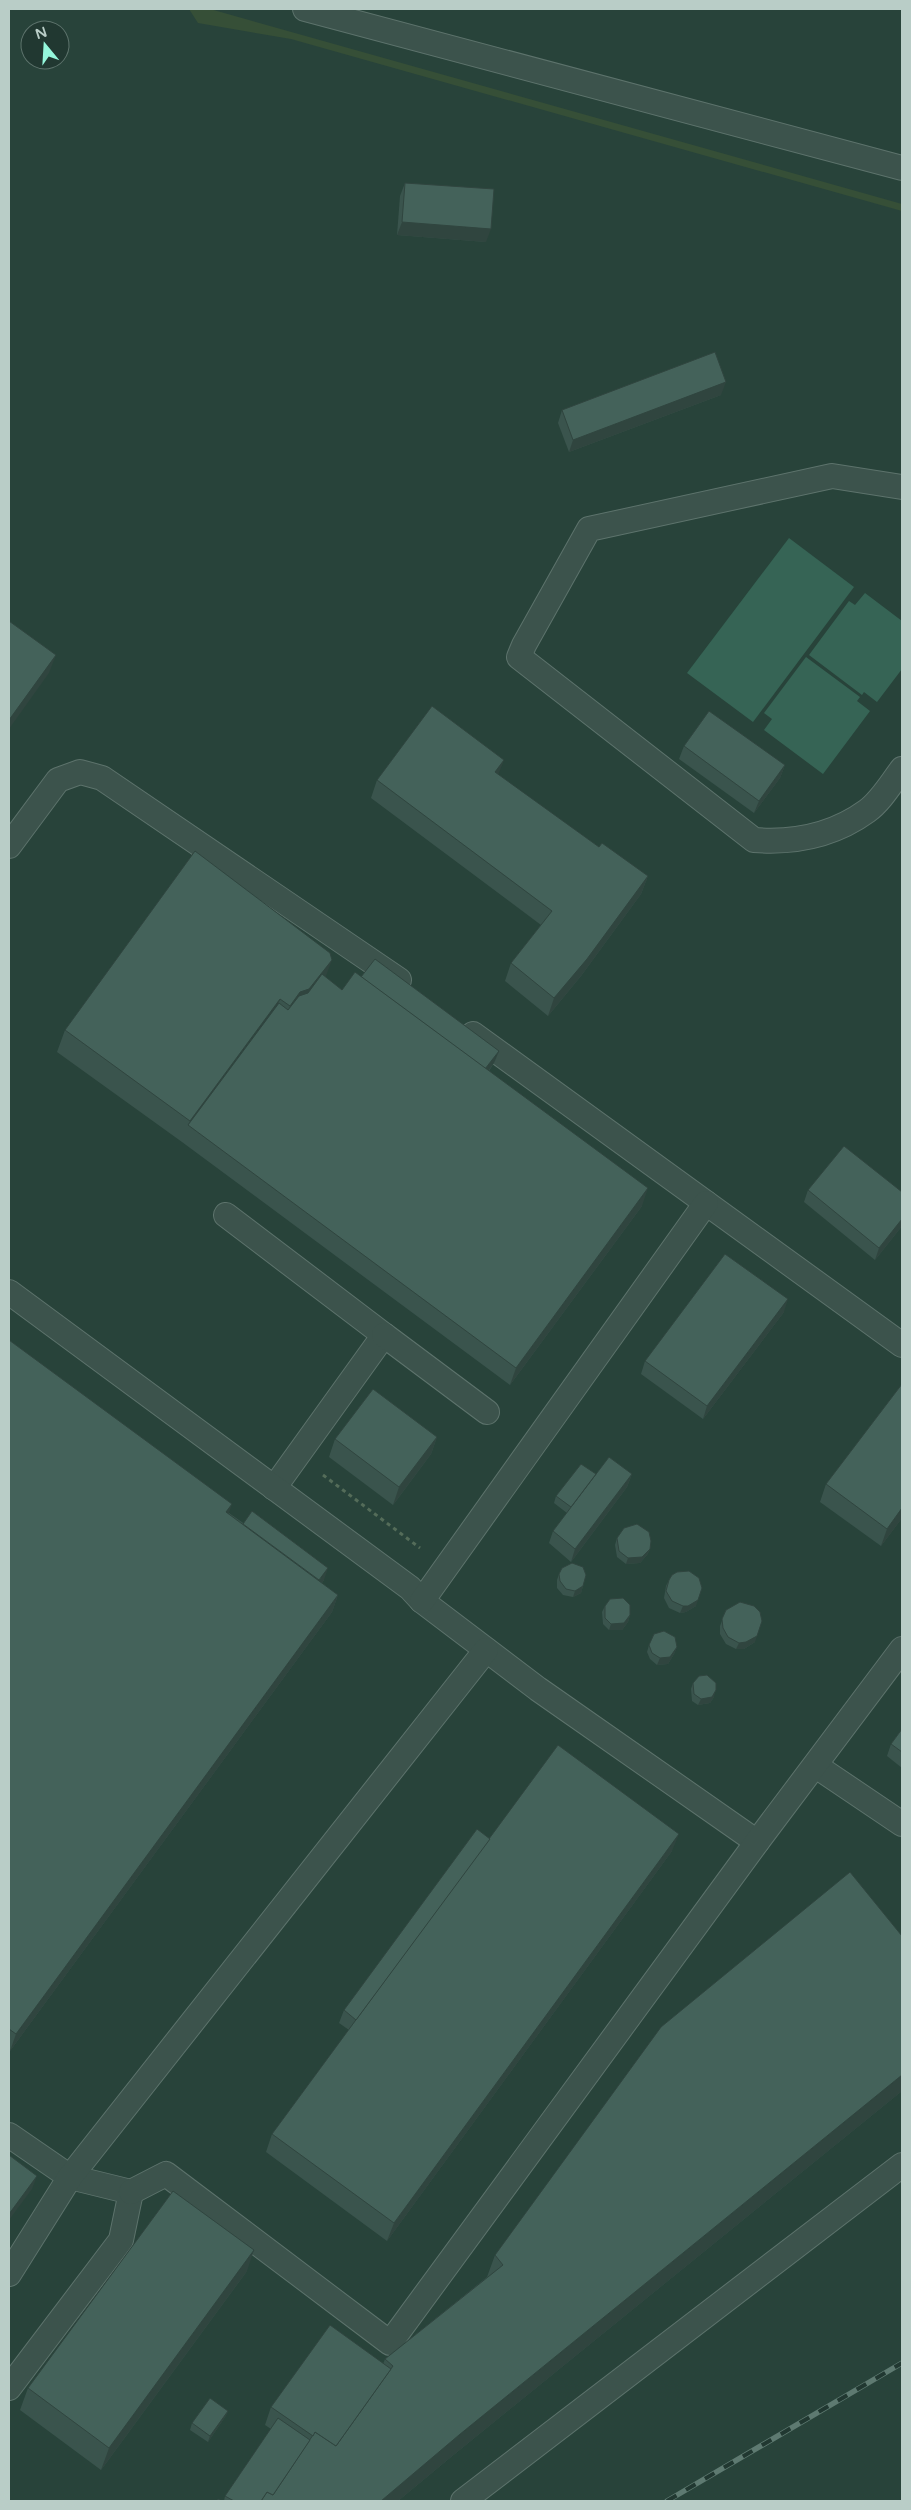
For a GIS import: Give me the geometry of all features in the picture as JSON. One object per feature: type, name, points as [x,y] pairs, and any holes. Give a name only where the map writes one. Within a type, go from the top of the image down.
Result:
[{"type":"lane","points":[[305,9],[902,168]]},
{"type":"lane","points":[[902,487],[832,476],[589,529],[519,657],[754,840],[779,842],[824,834],[868,810],[902,769]]},
{"type":"lane","points":[[9,846],[58,780],[80,772],[102,778],[373,961],[420,996]]},
{"type":"lane","points":[[452,1019],[902,1345]]},
{"type":"lane","points":[[422,1601],[706,1203]]},
{"type":"lane","points":[[226,1215],[487,1412]]},
{"type":"lane","points":[[9,1292],[410,1588],[422,1601],[538,1689],[757,1842]]},
{"type":"lane","points":[[274,1488],[384,1335]]},
{"type":"lane","points":[[9,2135],[70,2177],[131,2192],[166,2174],[390,2343],[757,1842],[816,1766],[902,1649]]},
{"type":"lane","points":[[9,2274],[70,2177],[486,1650]]},
{"type":"lane","points":[[816,1766],[902,1824]]},
{"type":"lane","points":[[463,2501],[902,2165]]},
{"type":"lane","points":[[9,2388],[121,2240],[131,2192]]},
{"type":"path","points":[[297,1455],[423,1550]]},
{"type":"shaded area","points":[[189,9],[210,9],[902,204],[902,211],[291,39],[198,23]]},
{"type":"shaded area","points":[[789,538],[854,587],[753,722],[687,673]]},
{"type":"shaded area","points":[[865,593],[902,621],[902,669],[877,702],[864,692],[862,695],[809,655],[849,601],[855,605]]},
{"type":"shaded area","points":[[806,657],[860,697],[857,701],[870,711],[823,774],[764,730],[772,719],[764,713]]},
{"type":"building","points":[[405,183],[494,189],[491,229],[402,222]]},
{"type":"building","points":[[715,352],[726,382],[573,440],[562,410]]},
{"type":"building","points":[[9,621],[56,655],[9,720]]},
{"type":"building","points":[[432,706],[504,760],[495,772],[599,847],[602,843],[648,876],[587,959],[554,998],[511,963],[552,911],[377,780]]},
{"type":"building","points":[[709,711],[785,765],[759,801],[684,746]]},
{"type":"building","points":[[195,851],[330,953],[332,960],[309,989],[300,992],[290,1006],[280,999],[190,1121],[65,1030]]},
{"type":"building","points":[[375,959],[499,1051],[485,1069],[361,977]]},
{"type":"building","points":[[355,972],[648,1188],[516,1368],[188,1125],[279,1003],[288,1010],[299,996],[308,993],[322,974],[342,990]]},
{"type":"building","points":[[844,1146],[902,1192],[902,1219],[879,1248],[808,1190]]},
{"type":"building","points":[[725,1254],[788,1299],[707,1406],[645,1361]]},
{"type":"building","points":[[9,1340],[232,1504],[226,1512],[338,1595],[16,2034],[9,2029]]},
{"type":"building","points":[[902,1384],[902,1508],[887,1529],[826,1484]]},
{"type":"building","points":[[373,1389],[437,1437],[399,1487],[335,1439]]},
{"type":"building","points":[[609,1457],[632,1474],[575,1549],[553,1531]]},
{"type":"building","points":[[581,1464],[596,1474],[571,1507],[556,1496]]},
{"type":"building","points":[[252,1511],[328,1568],[319,1580],[243,1524]]},
{"type":"building","points":[[637,1524],[649,1532],[650,1549],[642,1557],[628,1558],[619,1551],[617,1538],[624,1528]]},
{"type":"building","points":[[572,1563],[583,1567],[586,1575],[583,1586],[575,1591],[566,1589],[560,1581],[559,1574],[562,1568]]},
{"type":"building","points":[[689,1571],[699,1578],[702,1588],[698,1600],[688,1606],[683,1606],[672,1601],[666,1591],[672,1575],[677,1572]]},
{"type":"building","points":[[623,1598],[630,1605],[630,1615],[624,1623],[611,1624],[605,1618],[605,1606],[610,1599]]},
{"type":"building","points":[[740,1602],[754,1606],[760,1612],[762,1621],[757,1636],[746,1642],[739,1643],[728,1637],[723,1628],[722,1619],[726,1610]]},
{"type":"building","points":[[664,1631],[675,1637],[677,1647],[670,1657],[660,1658],[652,1653],[649,1645],[654,1634]]},
{"type":"building","points":[[707,1675],[716,1683],[716,1690],[712,1697],[701,1699],[694,1694],[693,1683],[699,1676]]},
{"type":"building","points":[[902,1729],[902,1752],[891,1744]]},
{"type":"building","points":[[558,1745],[679,1834],[394,2223],[272,2134]]},
{"type":"building","points":[[477,1829],[490,1839],[356,2020],[344,2010]]},
{"type":"building","points":[[850,1872],[902,1936],[902,2075],[459,2435],[381,2501],[261,2501],[267,2492],[273,2495],[315,2432],[336,2446],[393,2366],[385,2359],[503,2265],[495,2255],[661,2027]]},
{"type":"building","points":[[9,2155],[37,2176],[9,2214]]},
{"type":"building","points":[[173,2191],[254,2250],[109,2448],[28,2388]]},
{"type":"building","points":[[330,2325],[391,2369],[336,2446],[315,2432],[313,2436],[271,2407]]},
{"type":"building","points":[[210,2398],[228,2411],[210,2436],[192,2423]]},
{"type":"building","points":[[278,2418],[310,2440],[273,2495],[267,2492],[261,2501],[234,2501],[225,2496]]},
{"type":"railway","points":[[667,2501],[902,2363]]}]
